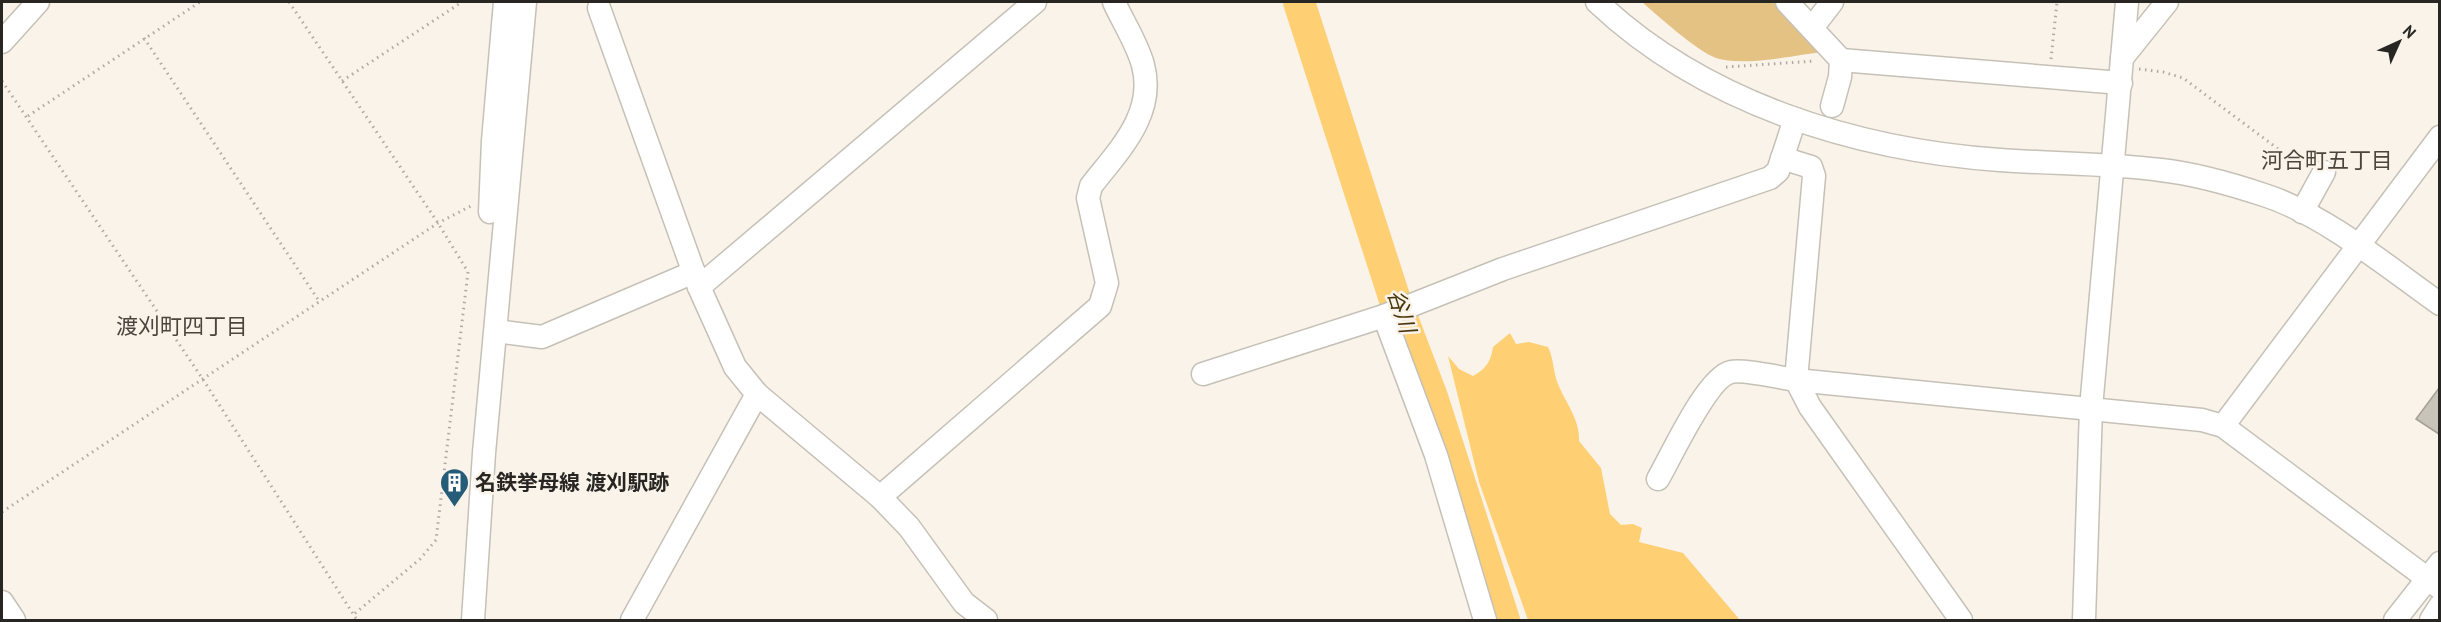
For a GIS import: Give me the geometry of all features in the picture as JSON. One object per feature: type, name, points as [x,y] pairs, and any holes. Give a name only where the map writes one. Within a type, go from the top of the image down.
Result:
[{"type":"street","points":[[2,42],[38,2]]},
{"type":"street","points":[[457,621],[505,2]]},
{"type":"street","points":[[473,621],[525,2]]},
{"type":"street","points":[[496,332],[542,337],[697,280],[1035,2]]},
{"type":"street","points":[[880,497],[1100,306],[1107,283],[1088,198],[1091,186],[1136,127],[1148,90],[1143,63],[1114,2]]},
{"type":"street","points":[[1597,2],[1693,73],[1741,98],[1795,119],[1883,144],[1937,154],[2162,170],[2217,181],[2267,196],[2301,212],[2357,245],[2439,304]]},
{"type":"street","points":[[1787,2],[1841,60],[2049,76],[2122,70]]},
{"type":"street","points":[[1812,28],[1832,2]]},
{"type":"street","points":[[2084,621],[2091,408],[2127,2]]},
{"type":"street","points":[[2122,70],[2167,2]]},
{"type":"street","points":[[595,4],[697,280],[735,367],[757,394],[880,497],[909,527],[959,612],[986,621]]},
{"type":"street","points":[[1832,106],[1840,77],[1841,60]]},
{"type":"street","points":[[1203,374],[1394,312],[1503,269],[1770,178],[1778,171],[1795,119]]},
{"type":"street","points":[[2223,426],[2439,137]]},
{"type":"street","points":[[1782,158],[1811,167],[1814,176],[1796,380],[1810,407],[1961,621]]},
{"type":"street","points":[[2301,212],[2322,176]]},
{"type":"street","points":[[1394,312],[1485,621]]},
{"type":"street","points":[[1658,479],[1704,395],[1719,379],[1731,372],[2202,420],[2223,426],[2435,577],[2396,621]]},
{"type":"street","points":[[632,621],[757,394]]},
{"type":"street","points":[[2,602],[14,621]]},
{"type":"street","points":[[2431,621],[2439,606]]},
{"type":"path","points":[[28,116],[200,2]]},
{"type":"path","points":[[289,2],[438,223],[468,272],[436,540],[420,558],[353,615]]},
{"type":"path","points":[[342,81],[462,2]]},
{"type":"path","points":[[2049,76],[2057,2]]},
{"type":"path","points":[[144,38],[319,301]]},
{"type":"path","points":[[1717,68],[1841,60]]},
{"type":"path","points":[[2122,70],[2163,72],[2182,78],[2322,176]]},
{"type":"path","points":[[2,81],[28,116],[204,381],[357,621]]},
{"type":"path","points":[[2,512],[204,381],[319,301],[438,223]]},
{"type":"shaded area","points":[[1642,2],[1773,2],[1823,52],[1754,61],[1716,58],[1688,41]]},
{"type":"shaded area","points":[[1510,333],[1516,344],[1529,342],[1548,347],[1558,384],[1577,426],[1579,441],[1601,468],[1610,514],[1621,525],[1633,524],[1642,528],[1639,542],[1683,553],[1740,620],[1528,620],[1479,482],[1448,356],[1459,369],[1473,376],[1487,364],[1493,347]]},
{"type":"building","points":[[2439,388],[2439,434],[2416,419]]},
{"type":"waterway","name":"谷川","points":[[1299,2],[1395,300],[1432,397],[1504,620]]},
{"type":"place","name":"名鉄挙母線 渡刈駅跡","points":[[454,508]]},
{"type":"district","name":"河合町五丁目","points":[[2327,160]]},
{"type":"district","name":"渡刈町四丁目","points":[[182,326]]}]
